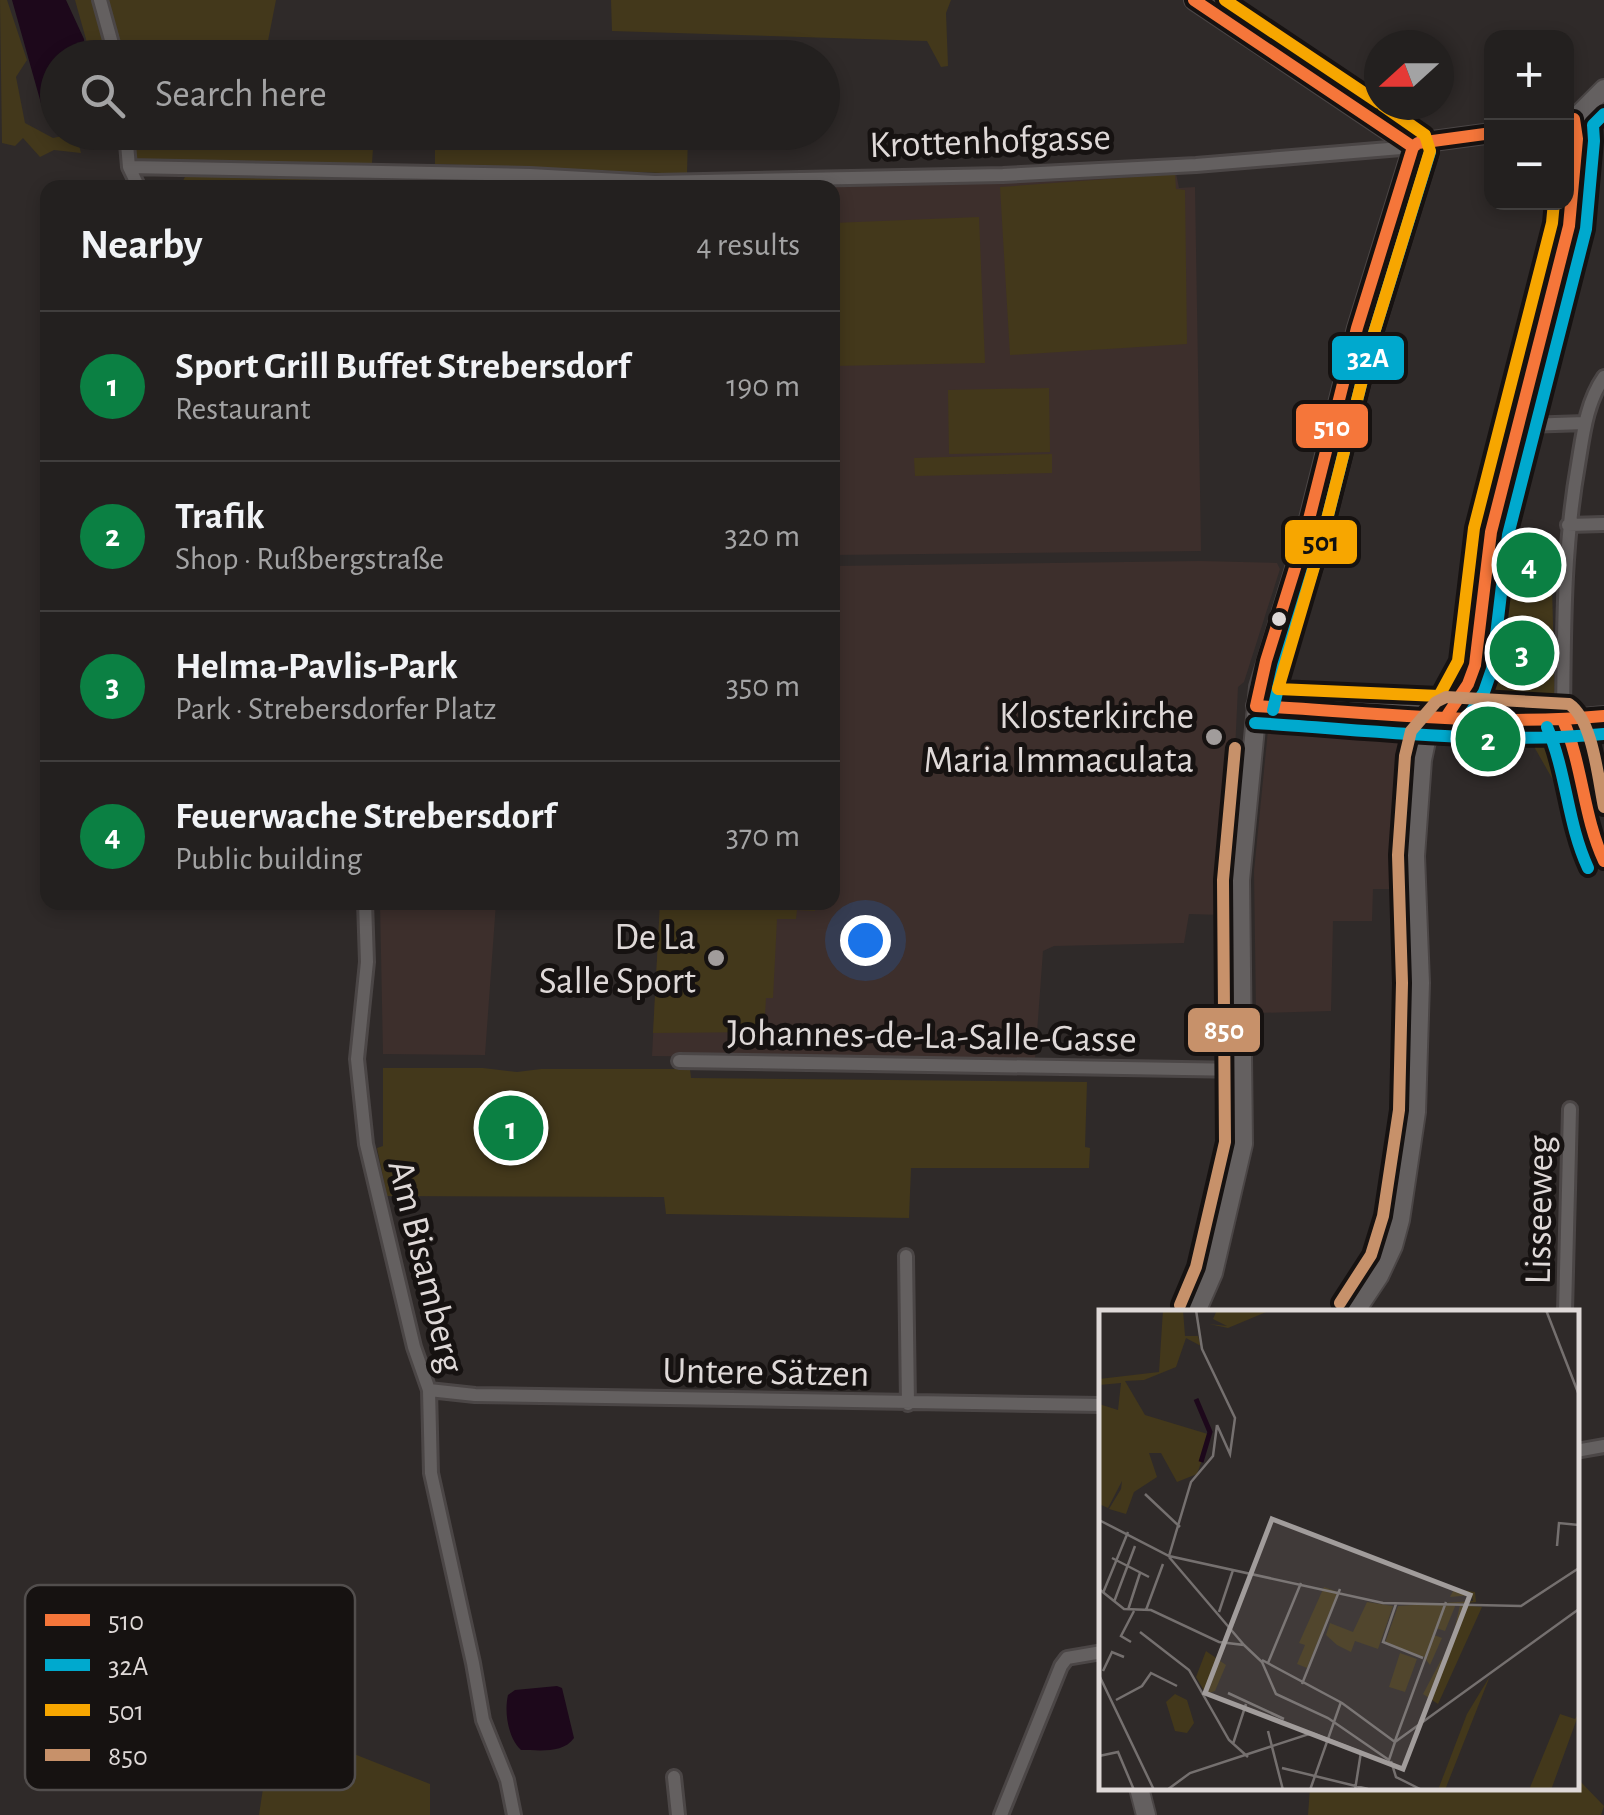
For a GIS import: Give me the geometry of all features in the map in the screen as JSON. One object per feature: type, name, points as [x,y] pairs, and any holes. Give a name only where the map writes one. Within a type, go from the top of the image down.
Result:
[{"type":"main road","points":[[1194,0],[1413,147],[1357,328],[1304,539],[1256,706],[1240,880],[1243,1144],[1213,1272],[1197,1310]]},
{"type":"main road","points":[[1571,120],[1604,89]]},
{"type":"main road","points":[[1574,130],[1578,139],[1574,182]]},
{"type":"main road","name":"Krottenhofgasse","points":[[1413,147],[1418,143],[1484,134]]},
{"type":"main road","points":[[1355,1310],[1388,1262],[1400,1220],[1416,1112],[1420,983],[1414,874],[1422,760],[1426,740],[1468,684],[1475,665],[1491,532],[1571,210]]},
{"type":"main road","points":[[1256,706],[1563,720],[1604,716]]},
{"type":"main road","points":[[1140,1790],[1146,1815]]},
{"type":"street","points":[[100,0],[111,40]]},
{"type":"street","name":"Krottenhofgasse","points":[[829,180],[1196,165],[1413,147]]},
{"type":"street","points":[[128,150],[136,180]]},
{"type":"street","name":"Krottenhofgasse","points":[[130,167],[530,174],[598,180]]},
{"type":"street","points":[[1604,377],[1595,390],[1585,423],[1568,526],[1563,720],[1576,745],[1591,838],[1604,861]]},
{"type":"street","points":[[1517,420],[1525,425],[1585,423]]},
{"type":"street","points":[[1568,526],[1604,524]]},
{"type":"street","name":"Am Bisamberg","points":[[364,910],[367,962],[356,1059],[360,1106],[390,1250],[429,1390],[431,1473],[483,1720],[508,1780],[514,1815]]},
{"type":"street","name":"Johannes-de-La-Salle-Gasse","points":[[679,1061],[1244,1070]]},
{"type":"street","name":"Lisseeweg","points":[[1566,1310],[1570,1108]]},
{"type":"street","points":[[906,1256],[908,1404]]},
{"type":"street","name":"Untere Sätzen","points":[[429,1390],[475,1396],[1099,1406]]},
{"type":"street","points":[[1579,1450],[1604,1446]]},
{"type":"street","points":[[1001,1815],[1062,1666],[1067,1658],[1099,1653]]},
{"type":"street","points":[[674,1778],[678,1815]]},
{"type":"shaded area","points":[[0,0],[7,0],[27,60],[16,77],[25,123],[40,131],[40,150],[54,150],[40,157],[23,138],[15,146],[2,143]]},
{"type":"shaded area","points":[[12,0],[66,0],[84,39],[40,40],[40,100]]},
{"type":"shaded area","points":[[75,0],[94,0],[104,40],[86,40]]},
{"type":"shaded area","points":[[108,0],[276,0],[268,40],[118,40]]},
{"type":"shaded area","points":[[611,0],[951,0],[946,13],[948,66],[941,67],[927,41],[612,31]]},
{"type":"shaded area","points":[[133,150],[373,150],[372,163],[138,164]]},
{"type":"shaded area","points":[[435,150],[688,150],[687,174],[435,164]]},
{"type":"shaded area","points":[[1176,173],[1179,188],[1195,187],[1201,551],[840,555],[840,187]]},
{"type":"shaded area","points":[[1175,174],[1176,189],[1185,190],[1187,344],[1010,355],[1000,187]]},
{"type":"shaded area","points":[[186,175],[465,180],[183,180]]},
{"type":"shaded area","points":[[979,217],[985,363],[840,366],[840,223]]},
{"type":"shaded area","points":[[1049,388],[1050,452],[949,454],[948,390]]},
{"type":"shaded area","points":[[1052,454],[1052,473],[915,476],[914,458]]},
{"type":"shaded area","points":[[1201,561],[1277,563],[1280,569],[1244,682],[1238,687],[1234,773],[1220,885],[1222,915],[1189,914],[1184,943],[1054,946],[1043,951],[1035,1060],[652,1056],[660,910],[840,910],[840,566]]},
{"type":"shaded area","points":[[1552,587],[1555,701],[1550,701],[1549,706],[1490,701],[1485,693],[1496,589]]},
{"type":"shaded area","points":[[1269,720],[1407,726],[1413,734],[1399,830],[1397,889],[1373,889],[1372,921],[1333,921],[1331,1011],[1256,1013],[1254,871]]},
{"type":"shaded area","points":[[1548,733],[1555,773],[1566,770],[1562,755],[1571,754],[1577,790],[1566,797],[1528,736]]},
{"type":"shaded area","points":[[380,910],[495,910],[485,1055],[383,1054]]},
{"type":"shaded area","name":"De La Salle Sport","points":[[660,910],[797,910],[796,919],[777,919],[773,998],[766,998],[764,1032],[653,1033]]},
{"type":"shaded area","points":[[383,1068],[517,1072],[690,1069],[691,1078],[1087,1082],[1085,1147],[1090,1148],[1089,1168],[911,1168],[909,1218],[666,1214],[664,1197],[387,1196],[377,1148],[383,1146]]},
{"type":"shaded area","points":[[562,1688],[574,1738],[557,1749],[521,1750],[508,1724],[508,1695],[515,1690]]},
{"type":"shaded area","points":[[355,1754],[430,1784],[430,1815],[259,1815],[263,1790],[355,1790]]},
{"type":"shaded area","points":[[1579,1780],[1604,1806],[1601,1815],[1308,1815],[1310,1790],[1579,1790]]},
{"type":"transit line","name":"510","points":[[1194,0],[1413,147]]},
{"type":"transit line","name":"501","points":[[1225,0],[1364,93]]},
{"type":"transit line","name":"32A","points":[[1463,724],[1484,692],[1492,669],[1508,535],[1586,229],[1593,125],[1604,114]]},
{"type":"transit line","name":"510","points":[[1448,714],[1468,684],[1475,665],[1491,532],[1569,226],[1577,139],[1574,119]]},
{"type":"transit line","name":"501","points":[[1404,120],[1425,135],[1430,151],[1374,333],[1321,543],[1278,689],[1439,696],[1458,661],[1474,528],[1553,210]]},
{"type":"transit line","name":"510","points":[[1413,147],[1418,143],[1484,134]]},
{"type":"transit line","name":"510","points":[[1256,706],[1304,539],[1357,328],[1413,147]]},
{"type":"transit line","name":"32A","points":[[1273,710],[1321,543],[1374,333],[1430,152]]},
{"type":"transit line","name":"850","points":[[1340,1303],[1371,1255],[1383,1216],[1399,1110],[1402,983],[1398,855],[1405,756],[1411,731],[1436,702],[1446,697],[1569,704],[1589,736],[1604,807]]},
{"type":"transit line","name":"510","points":[[1256,706],[1474,719],[1604,716]]},
{"type":"transit line","name":"510","points":[[1563,720],[1604,861]]},
{"type":"transit line","name":"32A","points":[[1255,723],[1473,737],[1604,734]]},
{"type":"transit line","name":"32A","points":[[1547,727],[1588,868]]},
{"type":"transit line","name":"850","points":[[1180,1305],[1196,1267],[1225,1142],[1223,880],[1235,748]]},
{"type":"place","name":"Feuerwache Strebersdorf","points":[[1529,565]]},
{"type":"place","name":"Helma-Pavlis-Park","points":[[1522,653]]},
{"type":"place","name":"Klosterkirche Maria Immaculata","points":[[1214,737]]},
{"type":"place","name":"Trafik","points":[[1488,739]]},
{"type":"place","name":"De La Salle Sport","points":[[716,958]]},
{"type":"place","name":"Sport Grill Buffet Strebersdorf","points":[[511,1128]]}]
